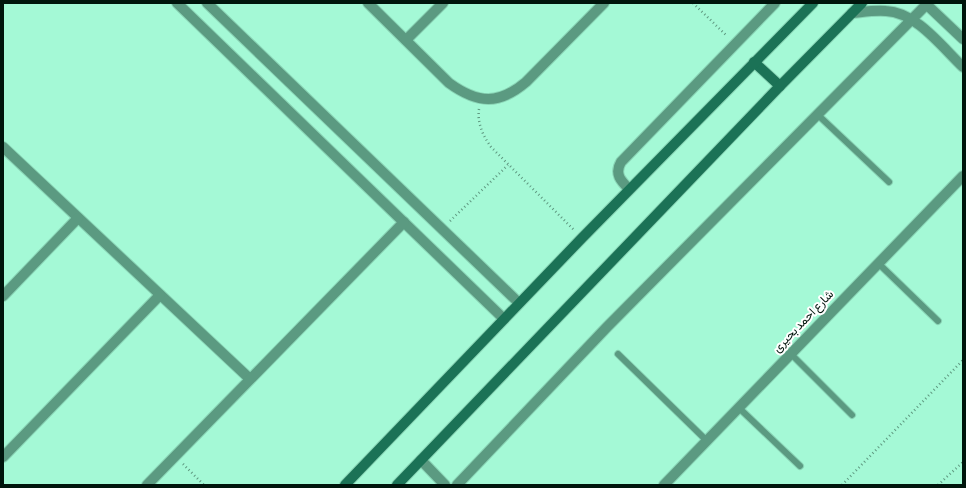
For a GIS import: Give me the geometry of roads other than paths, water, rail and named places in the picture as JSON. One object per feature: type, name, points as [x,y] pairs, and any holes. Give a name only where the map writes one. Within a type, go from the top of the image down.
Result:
[{"type":"street","points":[[177,3],[504,319]]},
{"type":"street","points":[[207,3],[520,303]]},
{"type":"street","points":[[368,3],[449,83],[464,94],[481,99],[498,98],[513,92],[526,82],[604,3]]},
{"type":"street","points":[[406,40],[443,3]]},
{"type":"street","points":[[629,189],[619,177],[618,172],[621,162],[776,3]]},
{"type":"street","points":[[345,485],[629,189],[813,3]]},
{"type":"street","points":[[397,485],[780,86],[862,3]]},
{"type":"street","points":[[457,485],[607,327],[926,4],[963,39]]},
{"type":"street","points":[[852,13],[886,11],[900,13],[912,18],[963,67]]},
{"type":"street","points":[[754,62],[780,86]]},
{"type":"street","points":[[3,147],[250,379]]},
{"type":"street","name":"شارع احمد بحيرى","points":[[664,485],[790,353],[963,176]]},
{"type":"street","points":[[3,296],[78,218]]},
{"type":"street","points":[[147,485],[404,222]]},
{"type":"street","points":[[3,458],[160,295]]},
{"type":"street","points":[[421,460],[445,485]]},
{"type":"lane","points":[[818,115],[889,182]]},
{"type":"lane","points":[[878,263],[938,321]]},
{"type":"lane","points":[[790,353],[852,415]]},
{"type":"lane","points":[[618,354],[706,440]]},
{"type":"lane","points":[[738,407],[800,466]]}]
